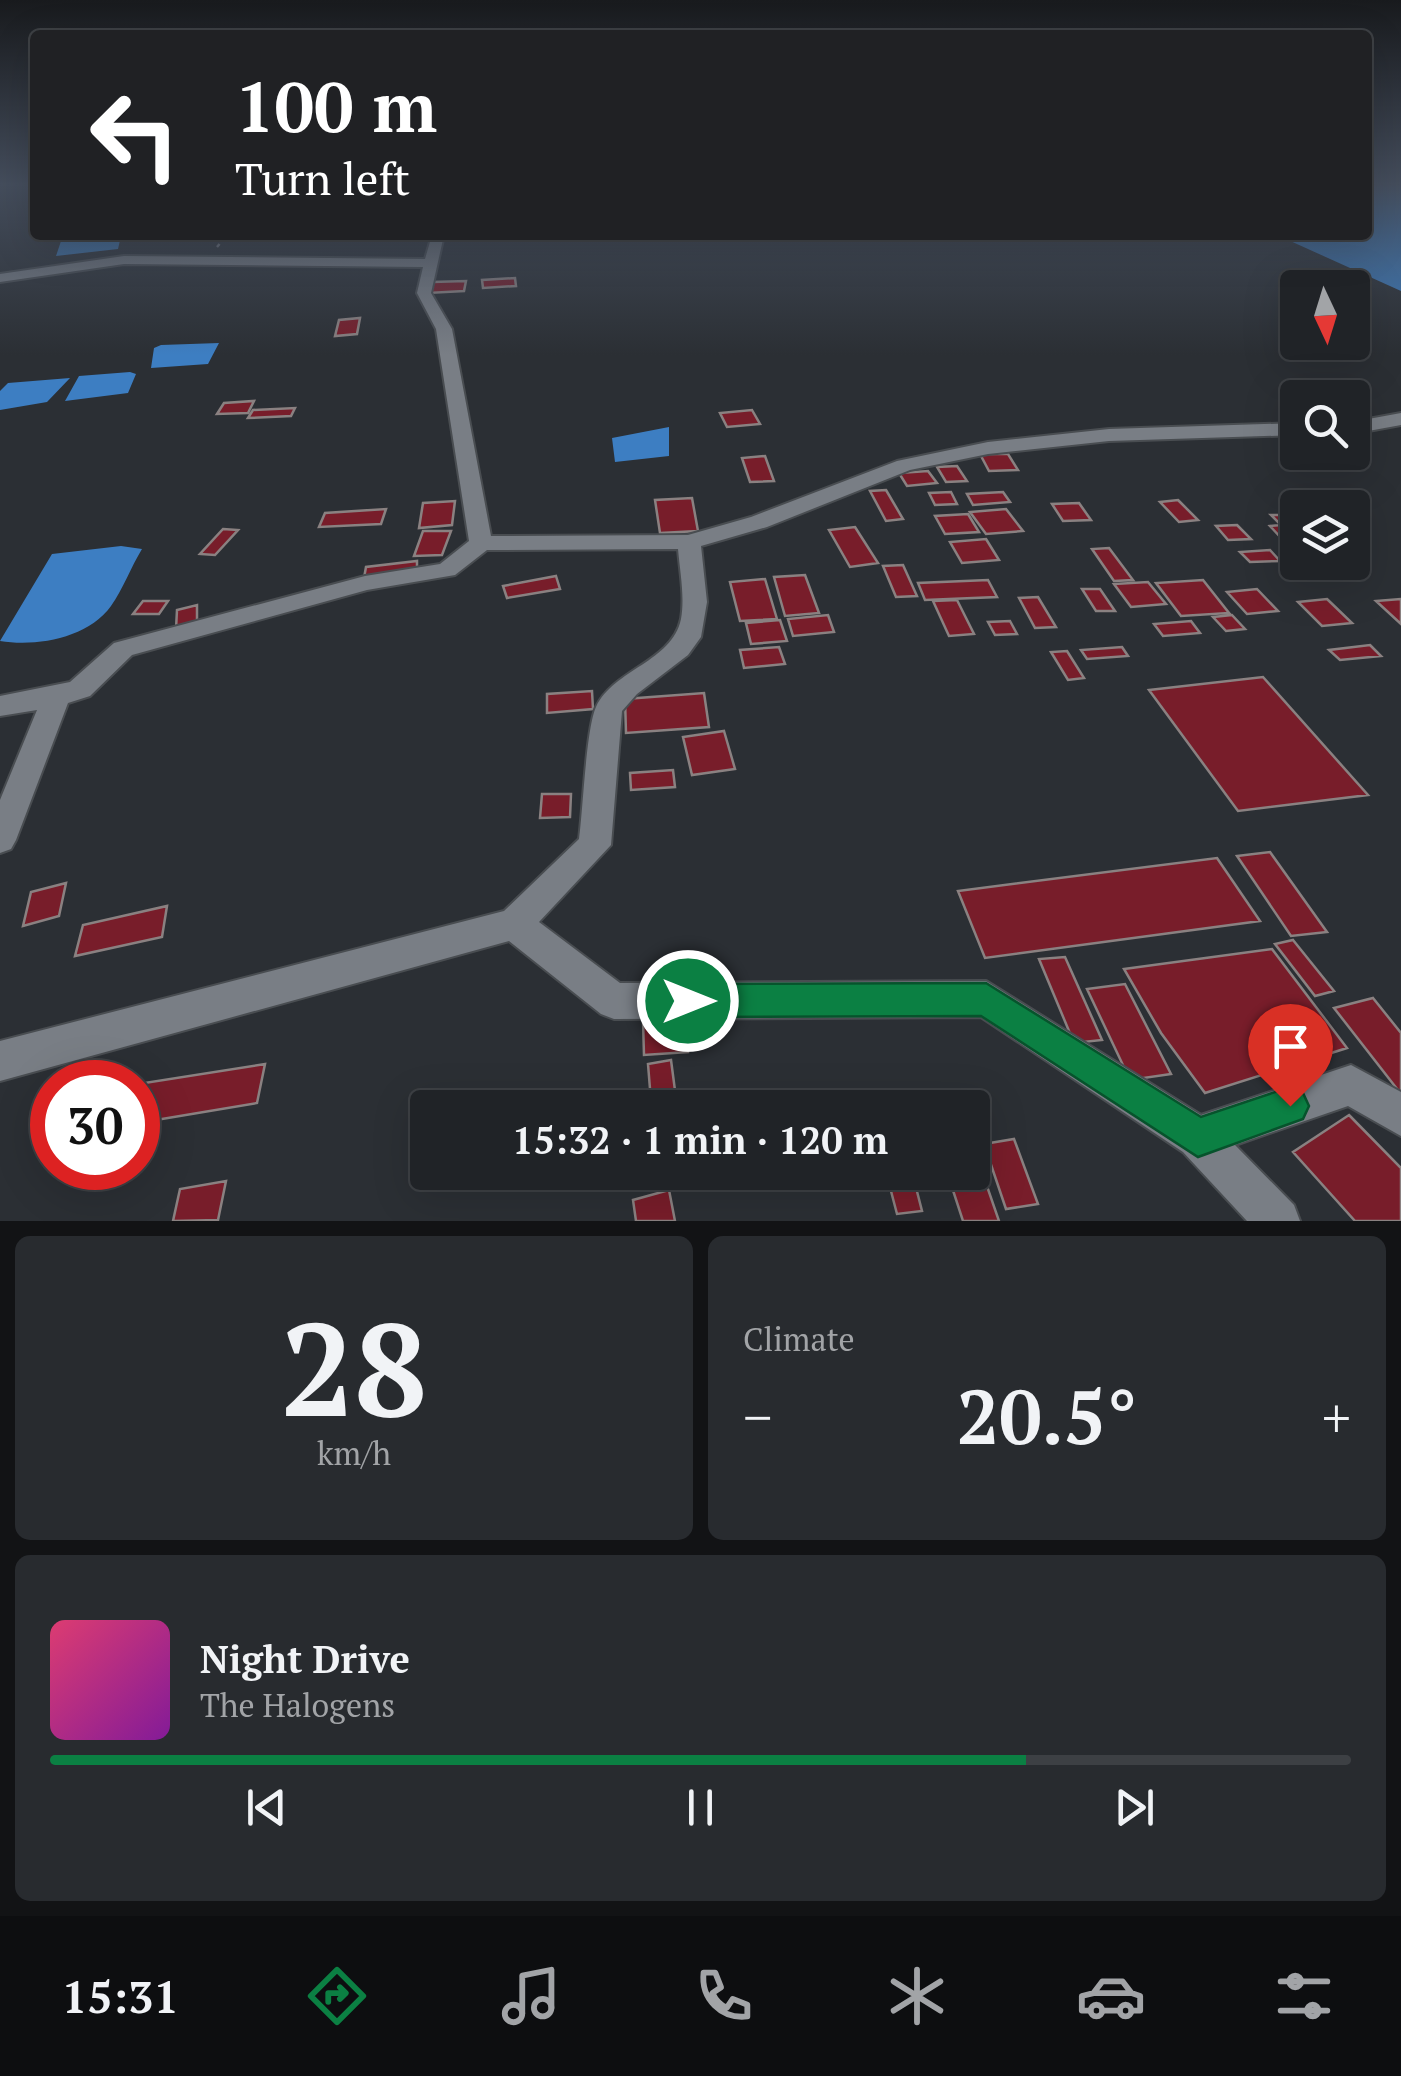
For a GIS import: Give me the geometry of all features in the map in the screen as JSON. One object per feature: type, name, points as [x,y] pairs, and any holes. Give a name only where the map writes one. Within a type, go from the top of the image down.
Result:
[{"type":"street","points":[[437,241],[424,293],[444,330],[481,543]]},
{"type":"street","points":[[0,278],[124,260],[431,264]]},
{"type":"street","points":[[1370,424],[1401,418]]},
{"type":"street","points":[[0,706],[80,689],[123,649],[365,583],[447,570],[481,543],[689,542],[759,522],[904,466],[988,448],[1109,435],[1280,430]]},
{"type":"street","points":[[0,1061],[514,924],[595,845],[608,711],[616,692],[678,652],[693,624],[689,542]]},
{"type":"street","points":[[0,840],[56,697]]},
{"type":"street","points":[[514,924],[614,1001],[986,999],[1198,1138],[1278,1221]]},
{"type":"street","points":[[1198,1138],[1352,1085],[1401,1115]]},
{"type":"water","points":[[61,241],[120,241],[118,249],[56,256]]},
{"type":"water","points":[[1290,241],[1401,241],[1401,291],[1370,277],[1370,270],[1354,270]]},
{"type":"water","points":[[219,343],[208,364],[151,368],[154,348],[161,345]]},
{"type":"water","points":[[136,374],[128,393],[65,401],[79,376]]},
{"type":"water","points":[[70,378],[47,402],[0,410],[0,391],[8,383]]},
{"type":"water","points":[[669,427],[669,456],[615,462],[612,438]]},
{"type":"water","points":[[121,546],[142,549],[101,617],[61,638],[30,643],[0,641],[52,554]]},
{"type":"building","points":[[515,278],[516,286],[483,288],[482,280]]},
{"type":"building","points":[[466,281],[464,291],[428,293],[432,282]]},
{"type":"building","points":[[360,318],[357,334],[335,336],[339,320]]},
{"type":"building","points":[[254,401],[248,413],[217,414],[224,403]]},
{"type":"building","points":[[295,408],[291,416],[248,418],[253,410]]},
{"type":"building","points":[[752,410],[760,424],[727,427],[720,413]]},
{"type":"building","points":[[980,454],[1008,454],[1018,470],[989,471]]},
{"type":"building","points":[[765,456],[774,481],[750,482],[742,458]]},
{"type":"building","points":[[957,466],[967,481],[946,482],[937,467]]},
{"type":"building","points":[[928,471],[937,483],[907,486],[899,473]]},
{"type":"building","points":[[886,490],[903,519],[886,521],[870,491]]},
{"type":"building","points":[[951,492],[957,504],[935,505],[929,493]]},
{"type":"building","points":[[1003,492],[1010,502],[973,505],[967,494]]},
{"type":"building","points":[[692,498],[698,531],[660,533],[655,500]]},
{"type":"building","points":[[1178,500],[1198,520],[1179,522],[1160,502]]},
{"type":"building","points":[[455,501],[452,525],[419,528],[423,503]]},
{"type":"building","points":[[1079,503],[1091,520],[1063,521],[1052,504]]},
{"type":"building","points":[[386,509],[381,524],[319,527],[325,513]]},
{"type":"building","points":[[1006,509],[1023,531],[986,534],[970,512]]},
{"type":"building","points":[[968,514],[979,532],[945,534],[935,516]]},
{"type":"building","points":[[1237,525],[1251,539],[1228,540],[1216,526]]},
{"type":"building","points":[[855,527],[878,563],[850,567],[829,530]]},
{"type":"building","points":[[223,529],[238,530],[215,555],[200,554]]},
{"type":"building","points":[[423,531],[451,531],[442,555],[414,556]]},
{"type":"building","points":[[986,539],[999,560],[962,563],[950,542]]},
{"type":"building","points":[[1109,548],[1133,580],[1114,581],[1092,549]]},
{"type":"building","points":[[1270,550],[1280,561],[1250,562],[1240,552]]},
{"type":"building","points":[[417,561],[417,571],[364,578],[366,567]]},
{"type":"building","points":[[903,565],[917,596],[896,597],[883,566]]},
{"type":"building","points":[[805,575],[819,613],[785,616],[774,577]]},
{"type":"building","points":[[556,576],[560,589],[507,598],[503,586]]},
{"type":"building","points":[[765,579],[777,619],[740,621],[730,582]]},
{"type":"building","points":[[988,580],[997,597],[925,600],[918,583]]},
{"type":"building","points":[[1203,580],[1229,613],[1181,616],[1156,583]]},
{"type":"building","points":[[1148,582],[1166,604],[1131,607],[1114,584]]},
{"type":"building","points":[[1082,589],[1100,589],[1115,611],[1096,611]]},
{"type":"building","points":[[1257,589],[1278,611],[1247,614],[1227,592]]},
{"type":"building","points":[[1038,597],[1056,627],[1035,628],[1019,598]]},
{"type":"building","points":[[1327,599],[1352,623],[1322,626],[1298,602]]},
{"type":"building","points":[[1401,599],[1401,624],[1376,601]]},
{"type":"building","points":[[957,600],[974,634],[949,636],[933,601]]},
{"type":"building","points":[[143,601],[168,601],[159,614],[133,614]]},
{"type":"building","points":[[197,605],[197,624],[176,629],[177,610]]},
{"type":"building","points":[[828,615],[834,632],[793,636],[788,619]]},
{"type":"building","points":[[1232,615],[1245,629],[1226,631],[1213,617]]},
{"type":"building","points":[[780,620],[787,641],[751,644],[746,623]]},
{"type":"building","points":[[1010,621],[1017,634],[995,635],[988,622]]},
{"type":"building","points":[[1191,621],[1200,633],[1163,636],[1154,624]]},
{"type":"building","points":[[1370,645],[1381,656],[1340,660],[1329,650]]},
{"type":"building","points":[[779,647],[785,664],[744,668],[740,650]]},
{"type":"building","points":[[1122,647],[1128,656],[1087,659],[1081,650]]},
{"type":"building","points":[[1067,651],[1084,678],[1068,680],[1051,652]]},
{"type":"building","points":[[1263,677],[1368,795],[1238,811],[1149,690]]},
{"type":"building","points":[[592,691],[593,709],[547,713],[547,694]]},
{"type":"building","points":[[704,693],[709,727],[626,733],[625,699]]},
{"type":"building","points":[[724,731],[735,769],[692,775],[683,737]]},
{"type":"building","points":[[673,770],[675,787],[631,790],[630,773]]},
{"type":"building","points":[[542,794],[571,794],[570,817],[540,818]]},
{"type":"building","points":[[1270,852],[1327,932],[1291,936],[1237,856]]},
{"type":"building","points":[[1217,858],[1260,921],[985,958],[958,891]]},
{"type":"building","points":[[66,883],[59,916],[23,926],[31,892]]},
{"type":"building","points":[[167,906],[162,937],[75,956],[83,925]]},
{"type":"building","points":[[1293,940],[1334,991],[1315,996],[1275,944]]},
{"type":"building","points":[[1272,949],[1347,1048],[1205,1093],[1161,1033],[1124,969]]},
{"type":"building","points":[[1065,957],[1102,1040],[1074,1043],[1039,959]]},
{"type":"building","points":[[1125,984],[1171,1074],[1130,1080],[1087,989]]},
{"type":"building","points":[[1373,998],[1401,1033],[1401,1094],[1334,1008]]},
{"type":"building","points":[[686,1017],[688,1052],[644,1055],[643,1020]]},
{"type":"building","points":[[671,1060],[675,1090],[650,1090],[648,1064]]},
{"type":"building","points":[[265,1064],[257,1103],[160,1119],[160,1081]]},
{"type":"building","points":[[1349,1115],[1401,1168],[1401,1221],[1355,1221],[1293,1152]]},
{"type":"building","points":[[1014,1139],[1038,1204],[1006,1209],[990,1162],[990,1143]]},
{"type":"building","points":[[226,1181],[218,1220],[173,1221],[180,1189]]},
{"type":"building","points":[[669,1190],[675,1221],[636,1221],[633,1200]]},
{"type":"building","points":[[891,1190],[917,1190],[922,1211],[897,1214]]},
{"type":"building","points":[[953,1190],[988,1190],[999,1221],[963,1221]]},
{"type":"route","points":[[688,1001],[986,999],[1198,1138],[1290,1106]]}]
